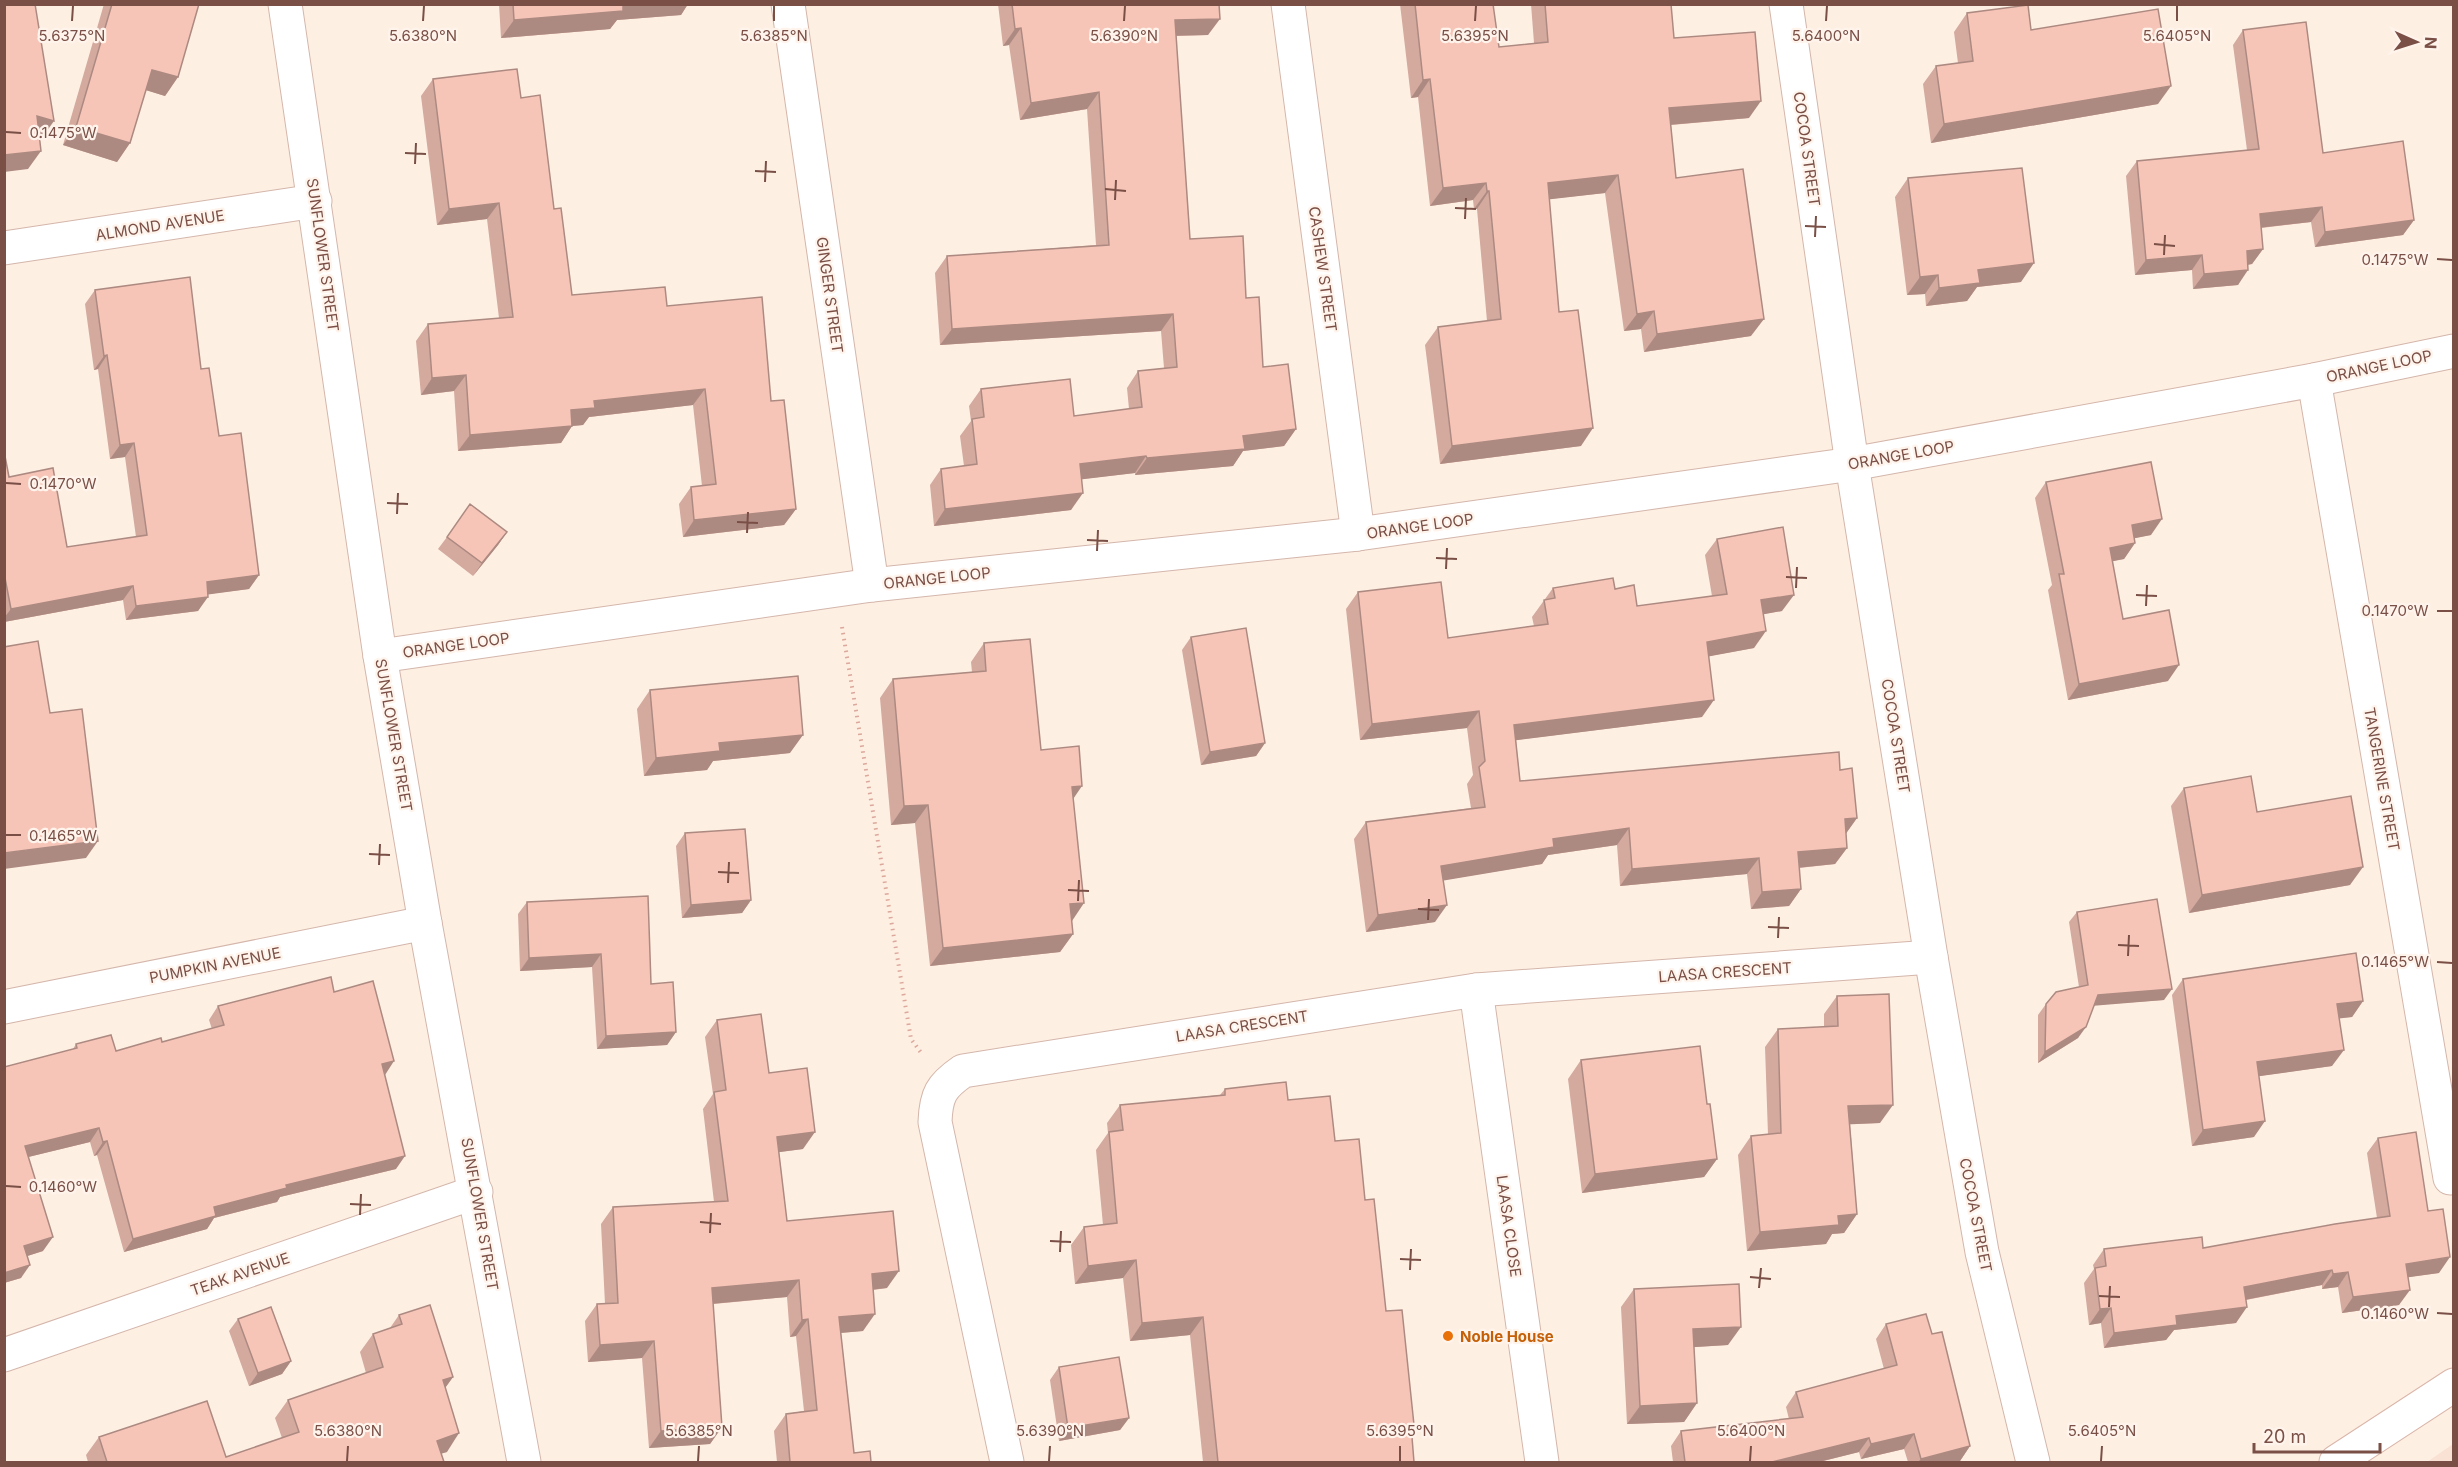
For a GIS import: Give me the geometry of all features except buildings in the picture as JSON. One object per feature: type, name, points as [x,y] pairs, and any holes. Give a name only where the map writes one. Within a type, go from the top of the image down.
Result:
[{"type":"street","name":"SUNFLOWER STREET","points":[[285,4],[380,656],[425,923],[524,1462]]},
{"type":"street","name":"GINGER STREET","points":[[788,4],[872,585]]},
{"type":"street","name":"CASHEW STREET","points":[[1287,4],[1358,534]]},
{"type":"street","name":"COCOA STREET","points":[[1786,4],[1852,464],[1931,957],[1982,1252],[2033,1462]]},
{"type":"street","name":"ALMOND AVENUE","points":[[4,248],[315,201]]},
{"type":"street","name":"ORANGE LOOP","points":[[380,656],[872,585],[1358,534],[1852,464],[2314,380],[2454,351]]},
{"type":"street","name":"TANGERINE STREET","points":[[2314,380],[2450,1178]]},
{"type":"street","name":"PUMPKIN AVENUE","points":[[4,1007],[425,923]]},
{"type":"street","name":"LAASA CRESCENT","points":[[945,1083],[963,1071],[981,1067],[1476,990],[1931,957]]},
{"type":"street","name":"LAASA CLOSE","points":[[1476,990],[1542,1462]]},
{"type":"street","points":[[945,1083],[936,1106],[935,1122],[1007,1462]]},
{"type":"street","name":"TEAK AVENUE","points":[[4,1355],[476,1192]]},
{"type":"street","points":[[2336,1462],[2454,1385]]},
{"type":"path","points":[[836,591],[911,1039],[945,1083]]},
{"type":"shaded area","points":[[2453,1444],[2453,1462],[2427,1462]]},
{"type":"place","name":"Noble House","points":[[1448,1336]]}]
